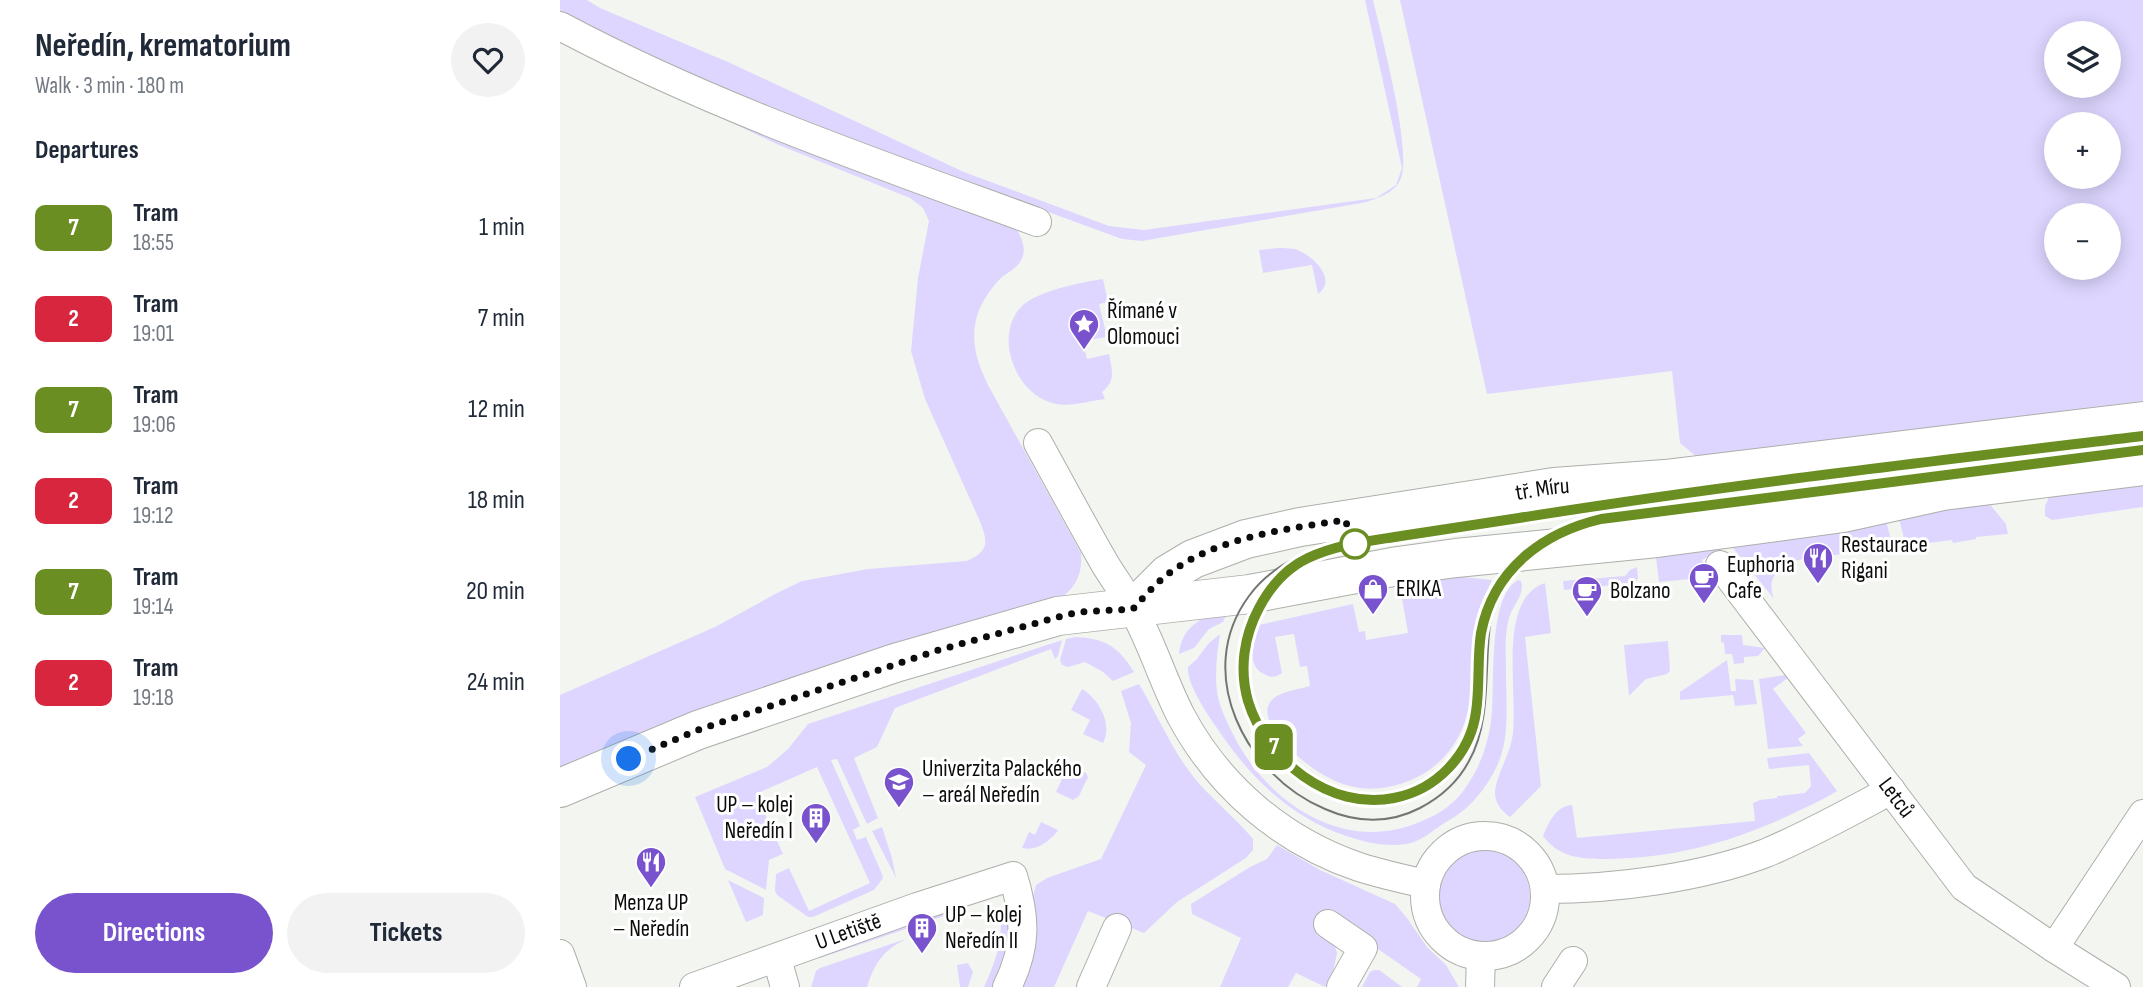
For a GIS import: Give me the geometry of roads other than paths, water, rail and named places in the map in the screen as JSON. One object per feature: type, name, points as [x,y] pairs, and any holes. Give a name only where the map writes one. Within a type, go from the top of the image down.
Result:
[{"type":"main road","name":"tř. Míru","points":[[1133,609],[1168,574],[1193,559],[1246,539],[1300,527],[1570,485],[1665,480],[2143,421]]},
{"type":"main road","points":[[560,788],[698,730],[895,663],[1079,612],[1133,609],[1250,594],[1408,565],[1665,537],[1843,513],[1942,491],[2143,466]]},
{"type":"street","points":[[560,26],[685,87],[779,126],[1037,222]]},
{"type":"street","points":[[1038,443],[1133,609],[1181,714],[1220,774],[1279,828],[1328,855],[1378,873],[1426,884]]},
{"type":"street","name":"Letců","points":[[1720,565],[1964,887],[2116,987]]},
{"type":"street","points":[[1545,888],[1584,888],[1642,882],[1728,865],[1801,837],[1891,790]]},
{"type":"street","points":[[2054,948],[2143,814]]},
{"type":"street","points":[[1498,837],[1518,846],[1539,869],[1545,888],[1544,910],[1535,929],[1521,945],[1502,954],[1481,956],[1459,951],[1440,937],[1433,928],[1425,907],[1426,884],[1433,864],[1448,849],[1467,839],[1498,837]]},
{"type":"street","name":"U Letiště","points":[[694,987],[917,907],[1013,876],[1022,916],[1022,946],[1007,987]]},
{"type":"street","points":[[1328,924],[1363,948],[1341,987]]},
{"type":"street","points":[[1091,987],[1117,929]]},
{"type":"street","points":[[560,954],[572,987]]},
{"type":"street","points":[[1480,987],[1481,956]]},
{"type":"street","points":[[777,959],[785,987]]},
{"type":"street","points":[[1556,987],[1573,961]]},
{"type":"tram line","points":[[1499,589],[1490,623],[1484,715],[1476,747],[1465,769],[1442,794],[1428,804],[1385,819],[1361,819],[1337,814],[1297,794],[1272,773],[1251,747],[1236,719],[1227,689],[1226,657],[1233,626],[1249,596],[1260,583],[1280,567],[1303,555],[1599,505],[2143,436]]},
{"type":"tram line","name":"7","points":[[2143,436],[1625,501],[1376,540],[1324,551],[1305,559],[1279,579],[1252,621],[1245,649],[1244,680],[1247,698],[1257,723],[1271,744],[1294,769],[1320,787],[1337,794],[1373,800],[1407,795],[1421,789],[1448,770],[1466,745],[1476,713],[1480,647],[1489,607],[1513,568],[1551,536],[1601,519],[2143,450]]},
{"type":"tram line","points":[[1495,596],[1526,555],[1553,537],[1601,519],[2143,450]]},
{"type":"tram line","points":[[1291,569],[1271,589],[1257,610],[1248,633],[1244,657],[1245,681],[1251,706],[1262,729],[1278,752],[1296,770],[1316,784],[1339,794],[1364,799],[1396,798],[1418,791],[1442,775],[1461,753],[1473,726]]},
{"type":"place","name":"Římané v Olomouci","points":[[1084,351]]},
{"type":"place","name":"Restaurace Rigani","points":[[1818,585]]},
{"type":"place","name":"Euphoria Cafe","points":[[1704,605]]},
{"type":"place","name":"ERIKA","points":[[1373,616]]},
{"type":"place","name":"Bolzano","points":[[1587,618]]},
{"type":"place","name":"Univerzita Palackého – areál Neředín","points":[[899,809]]},
{"type":"place","name":"UP – kolej Neředín I","points":[[816,845]]},
{"type":"place","name":"Menza UP – Neředín","points":[[651,889]]},
{"type":"place","name":"UP – kolej Neředín II","points":[[922,955]]}]
